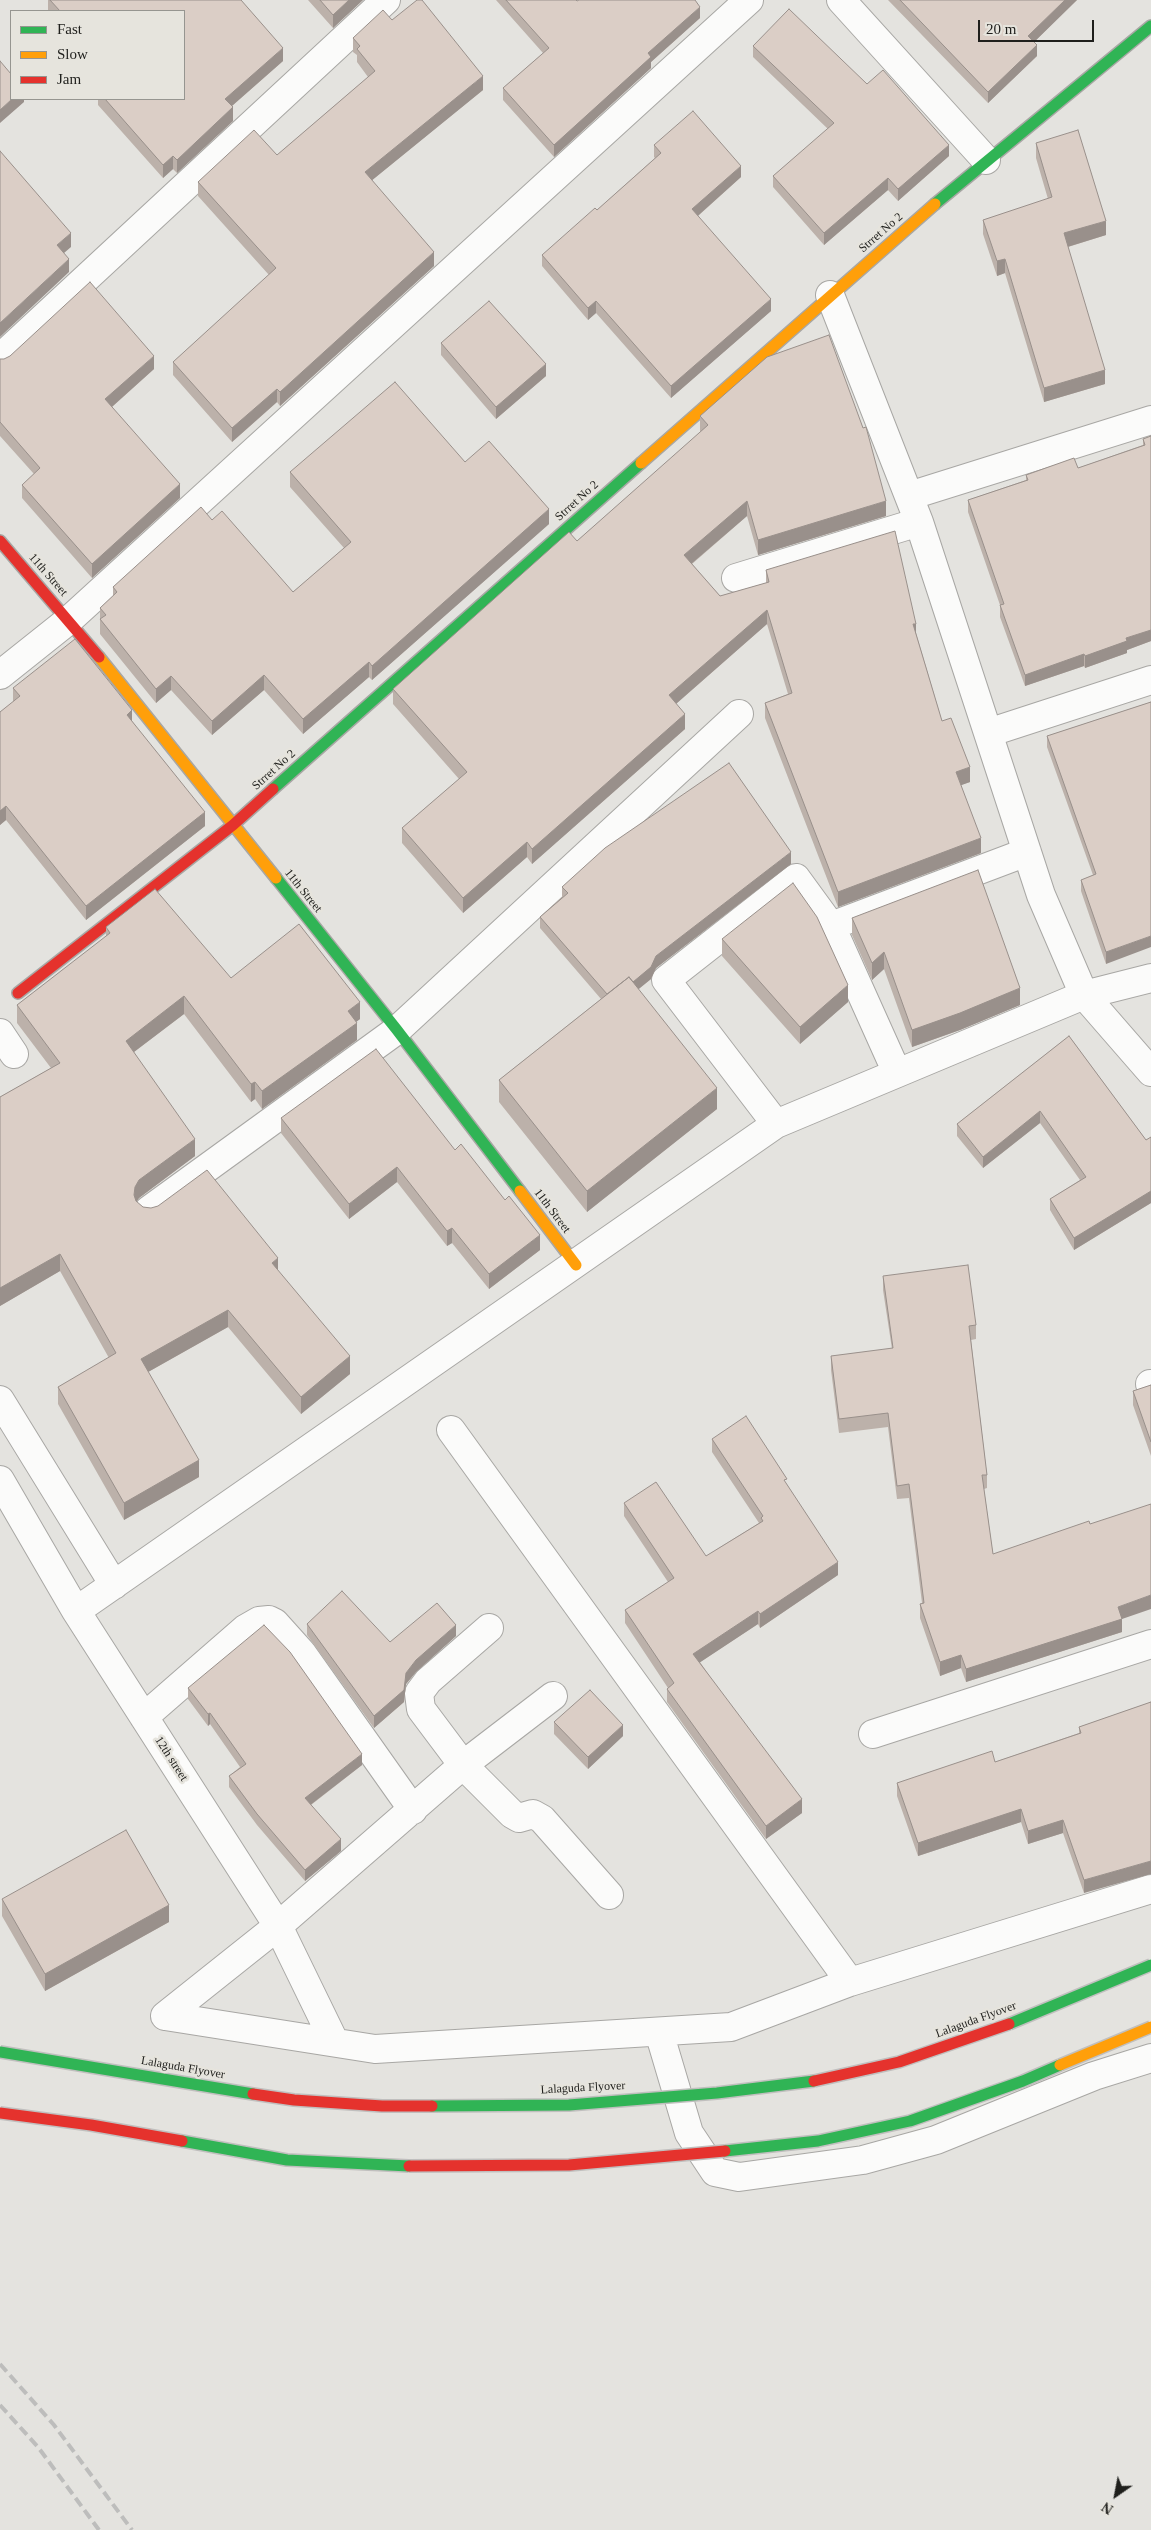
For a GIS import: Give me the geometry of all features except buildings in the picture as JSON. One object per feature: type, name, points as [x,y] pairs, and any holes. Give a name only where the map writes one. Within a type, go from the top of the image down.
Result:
[{"type":"street","points":[[0,358],[386,0]]},
{"type":"street","points":[[0,675],[69,620],[750,0]]},
{"type":"street","points":[[841,0],[986,160]]},
{"type":"street","name":"Strret No 2","points":[[18,993],[234,825],[830,295],[986,160],[1151,26]]},
{"type":"street","points":[[830,295],[919,522],[1041,895],[1084,995],[1151,1072]]},
{"type":"street","points":[[909,496],[1151,420]]},
{"type":"street","points":[[736,578],[919,522]]},
{"type":"street","name":"11th Street","points":[[0,541],[69,620],[234,825],[397,1030],[576,1265]]},
{"type":"street","points":[[988,734],[1151,680]]},
{"type":"street","points":[[148,1210],[397,1030],[739,714]]},
{"type":"street","points":[[831,926],[1026,852]]},
{"type":"street","points":[[776,1124],[666,980],[796,878],[831,926],[897,1073]]},
{"type":"street","points":[[76,1611],[576,1265],[776,1124],[1084,995],[1151,978]]},
{"type":"street","points":[[0,1400],[114,1584]]},
{"type":"street","points":[[451,1430],[850,1982]]},
{"type":"street","name":"12th street","points":[[0,1480],[76,1611],[278,1926],[334,2042]]},
{"type":"street","points":[[144,1717],[245,1629],[259,1621],[268,1620],[275,1623],[302,1653],[413,1810]]},
{"type":"street","points":[[488,1628],[428,1682],[419,1693],[418,1699],[421,1709],[463,1765],[512,1814],[519,1818],[533,1814],[542,1819],[609,1895]]},
{"type":"street","points":[[873,1734],[1151,1644]]},
{"type":"street","points":[[553,1696],[463,1765],[278,1926],[165,2016],[375,2049],[731,2027],[850,1982],[1151,1889]]},
{"type":"street","name":"Lalaguda Flyover","points":[[0,2052],[92,2065],[172,2081],[294,2100],[382,2106],[579,2104],[717,2093],[811,2082],[899,2062],[1008,2024],[1151,1964]]},
{"type":"street","points":[[0,2113],[91,2126],[287,2160],[378,2166],[569,2165],[720,2152],[818,2141],[910,2121],[1023,2081],[1151,2027]]},
{"type":"street","points":[[659,2032],[689,2133],[715,2172],[739,2177],[863,2160],[936,2140],[1094,2076],[1151,2058]]},
{"type":"railway","points":[[0,2364],[54,2425],[132,2530]]},
{"type":"railway","points":[[0,2405],[38,2447],[99,2530]]},
{"type":"traffic: fast","points":[[935,204],[1151,26]]},
{"type":"traffic: fast","points":[[273,789],[641,463]]},
{"type":"traffic: fast","points":[[276,878],[397,1030],[520,1191]]},
{"type":"traffic: fast","points":[[1009,2024],[1151,1965]]},
{"type":"traffic: fast","points":[[0,2052],[253,2094]]},
{"type":"traffic: fast","points":[[725,2151],[818,2141],[910,2121],[1023,2081],[1060,2065]]},
{"type":"traffic: fast","points":[[432,2106],[569,2105],[717,2093],[814,2081]]},
{"type":"traffic: fast","points":[[182,2141],[287,2160],[409,2166]]},
{"type":"traffic: slow","points":[[641,463],[935,204]]},
{"type":"traffic: slow","points":[[99,657],[276,878]]},
{"type":"traffic: slow","points":[[520,1191],[576,1265]]},
{"type":"traffic: slow","points":[[1060,2065],[1151,2027]]},
{"type":"traffic: jam","points":[[0,541],[99,657]]},
{"type":"traffic: jam","points":[[18,993],[233,825],[273,789]]},
{"type":"traffic: jam","points":[[814,2081],[899,2062],[1009,2024]]},
{"type":"traffic: jam","points":[[253,2094],[294,2100],[382,2106],[432,2106]]},
{"type":"traffic: jam","points":[[0,2113],[91,2125],[182,2141]]},
{"type":"traffic: jam","points":[[409,2166],[569,2165],[725,2151]]}]
